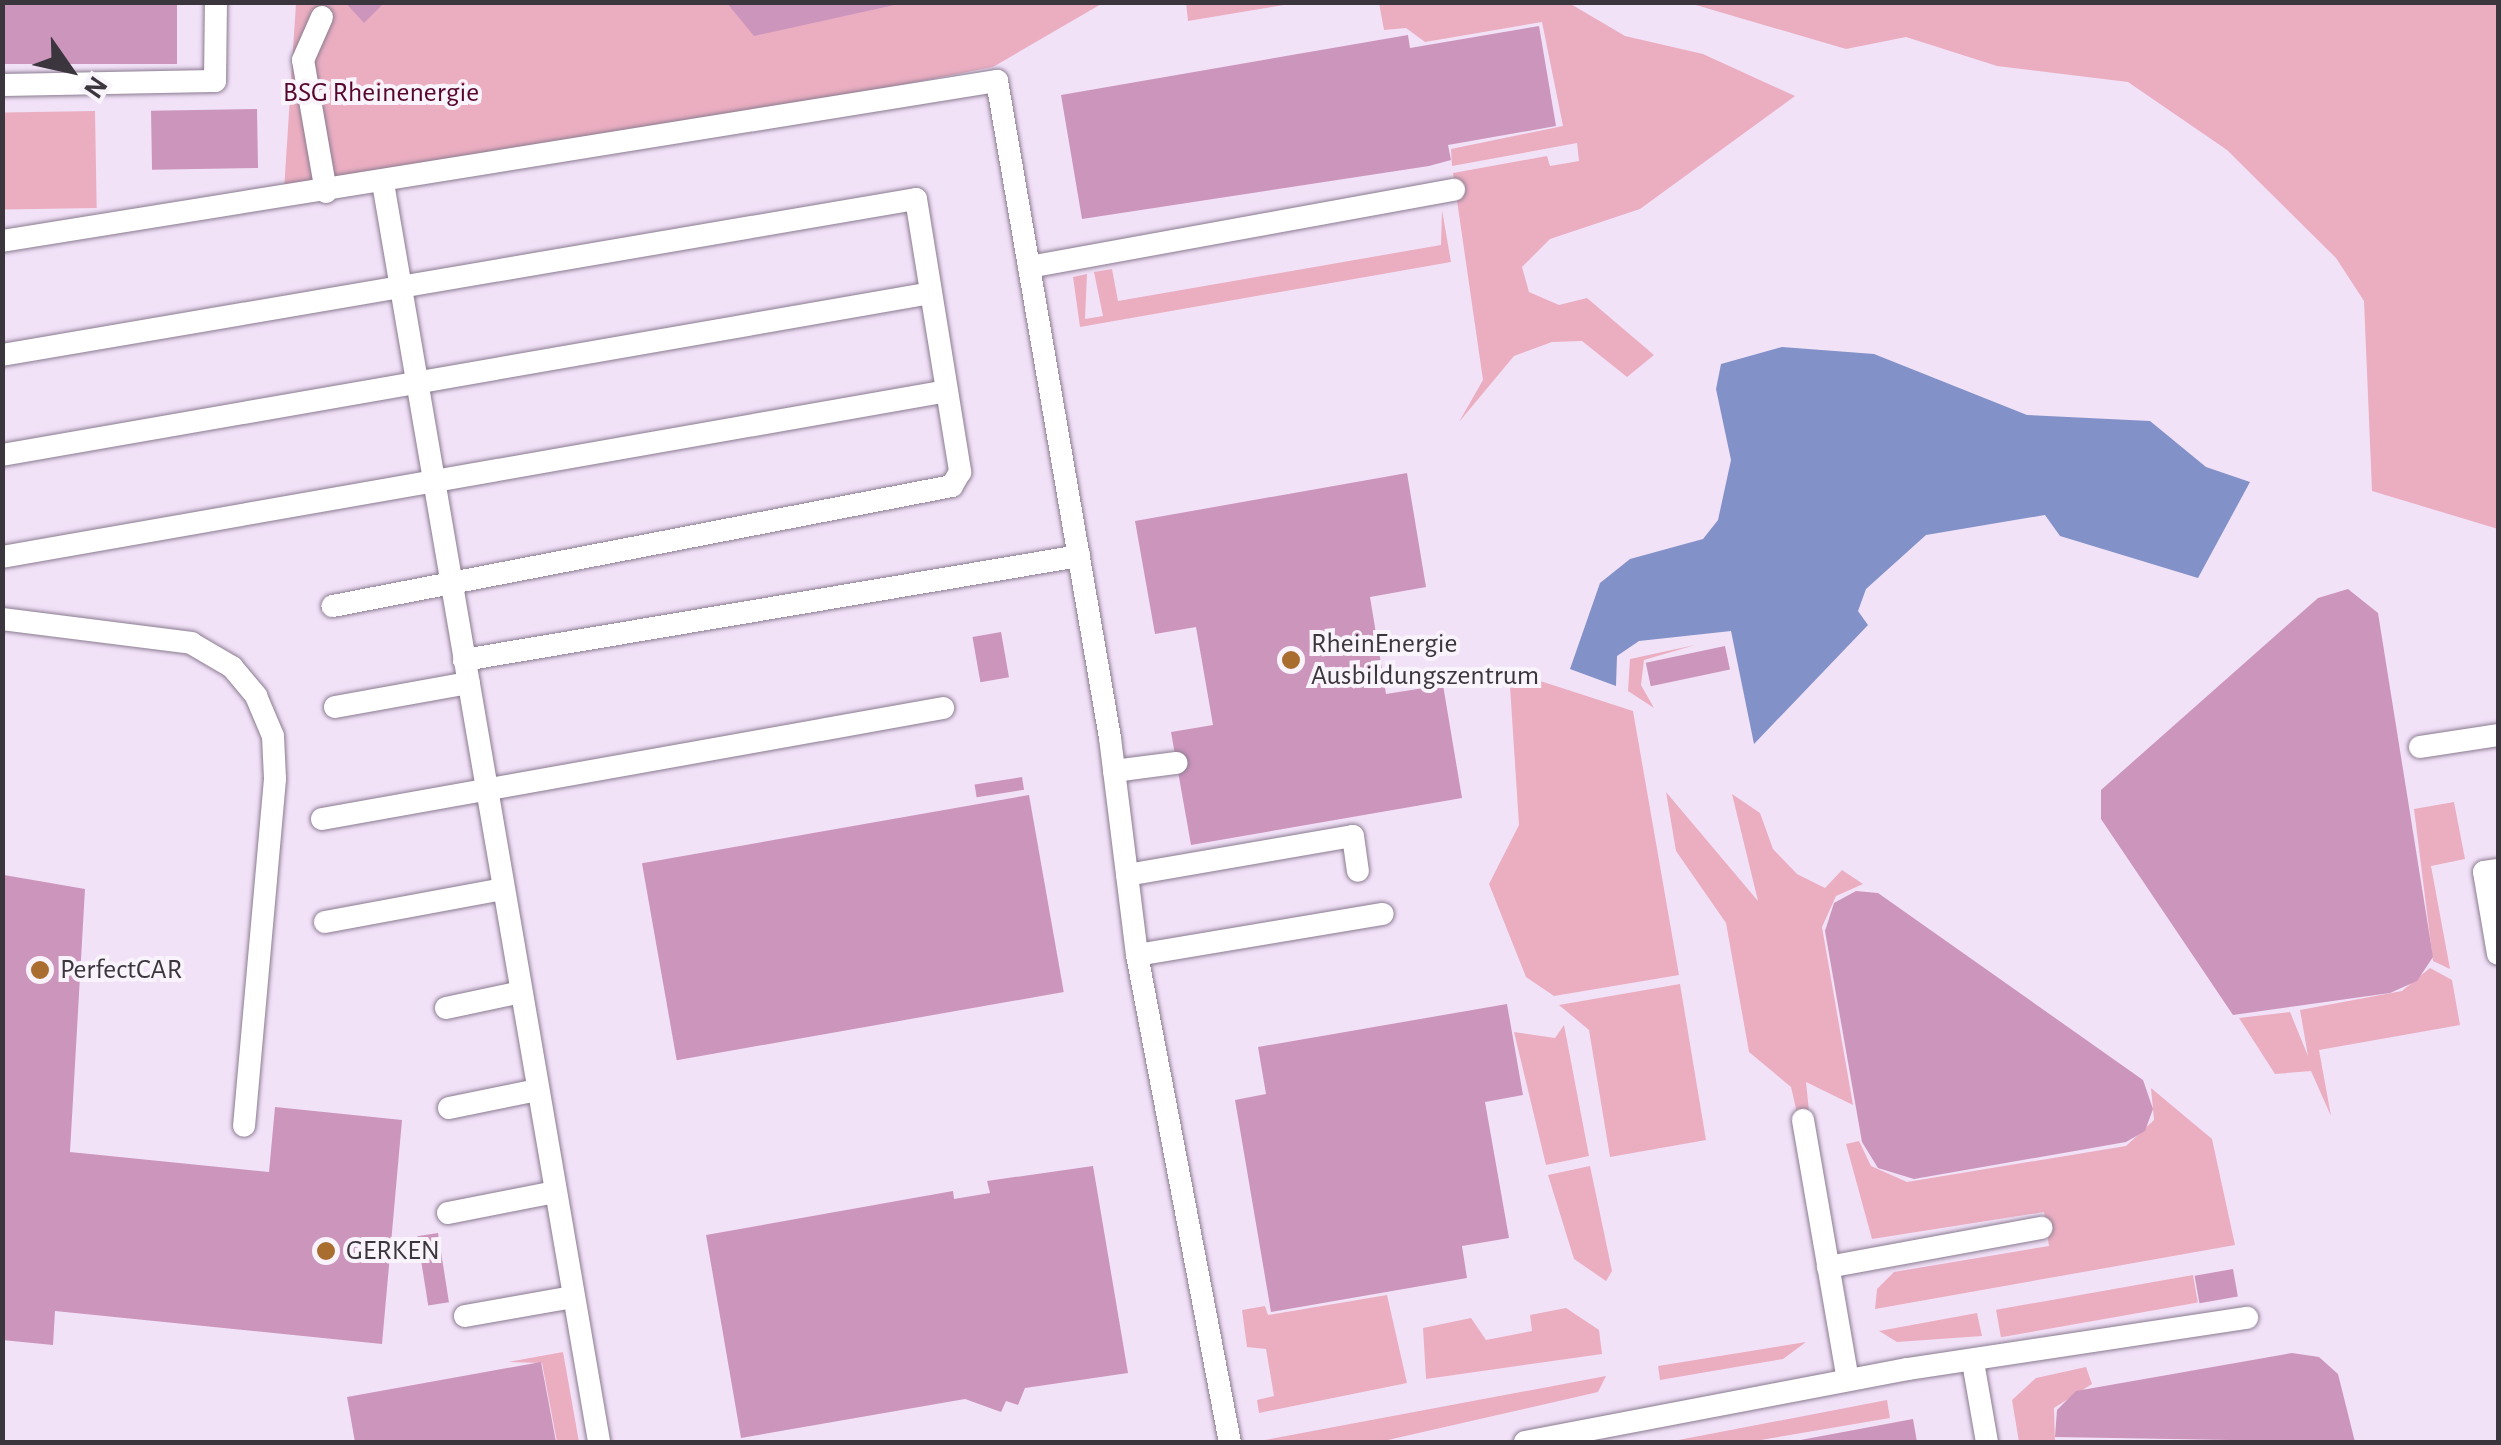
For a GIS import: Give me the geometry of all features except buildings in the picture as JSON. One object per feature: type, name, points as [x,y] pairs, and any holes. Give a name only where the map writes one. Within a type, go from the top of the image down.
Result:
[{"type":"lane","points":[[2,85],[215,81],[216,2]]},
{"type":"lane","points":[[322,17],[303,60],[326,192]]},
{"type":"lane","points":[[2,241],[383,183],[996,81],[1114,771],[1137,955],[1230,1442]]},
{"type":"lane","points":[[383,183],[598,1442]]},
{"type":"lane","points":[[1029,267],[1454,190]]},
{"type":"lane","points":[[2,355],[908,194],[931,293],[960,472],[952,486],[333,606]]},
{"type":"lane","points":[[2,455],[931,293]]},
{"type":"lane","points":[[2,556],[946,391]]},
{"type":"lane","points":[[334,707],[467,672],[1078,556]]},
{"type":"lane","points":[[2,619],[191,644],[232,667],[256,696],[273,736],[275,779],[244,1126]]},
{"type":"lane","points":[[322,819],[942,708]]},
{"type":"lane","points":[[2420,748],[2498,735]]},
{"type":"lane","points":[[1114,771],[1176,763]]},
{"type":"lane","points":[[1127,874],[1353,836],[1358,871]]},
{"type":"lane","points":[[2498,870],[2484,872],[2498,954]]},
{"type":"lane","points":[[325,922],[503,889]]},
{"type":"lane","points":[[1137,955],[1383,914]]},
{"type":"lane","points":[[446,1008],[521,992]]},
{"type":"lane","points":[[450,1108],[537,1090]]},
{"type":"lane","points":[[1803,1120],[1848,1380]]},
{"type":"lane","points":[[448,1212],[555,1192]]},
{"type":"lane","points":[[1828,1266],[2041,1228]]},
{"type":"lane","points":[[465,1316],[573,1297]]},
{"type":"lane","points":[[1525,1442],[1579,1438],[1848,1380],[2246,1318]]},
{"type":"lane","points":[[1973,1362],[1987,1442]]},
{"type":"green space","points":[[1186,2],[1296,2],[1296,3],[1188,21]]},
{"type":"green space","name":"BSG Rheinenergie","points":[[296,3],[1103,3],[993,67],[283,206]]},
{"type":"green space","points":[[1379,3],[1569,3],[1625,36],[1703,54],[1795,96],[1640,209],[1550,239],[1522,267],[1529,292],[1559,305],[1587,298],[1654,355],[1627,377],[1582,341],[1552,342],[1514,356],[1459,422],[1483,380],[1453,173],[1547,156],[1550,166],[1579,161],[1577,143],[1452,166],[1451,149],[1563,126],[1542,22],[1425,42],[1406,28],[1384,30]]},
{"type":"green space","points":[[1689,3],[2498,3],[2498,529],[2372,491],[2364,301],[2336,258],[2227,150],[2128,82],[1997,66],[1906,37],[1846,49]]},
{"type":"green space","points":[[95,111],[97,208],[5,210],[3,113]]},
{"type":"green space","points":[[1442,210],[1451,262],[1080,327],[1073,277],[1087,274],[1085,319],[1103,316],[1094,272],[1112,269],[1118,301],[1441,245]]},
{"type":"green space","points":[[1695,645],[1644,660],[1641,685],[1654,708],[1628,691],[1630,659]]},
{"type":"green space","points":[[1509,671],[1633,711],[1679,975],[1554,996],[1526,977],[1489,884],[1519,825]]},
{"type":"green space","points":[[1666,792],[1758,901],[1732,794],[1760,813],[1773,849],[1797,874],[1825,888],[1842,870],[1863,884],[1836,896],[1822,927],[1853,1105],[1806,1082],[1809,1111],[1797,1113],[1791,1087],[1749,1052],[1726,923],[1676,851]]},
{"type":"green space","points":[[2454,802],[2465,859],[2431,866],[2450,969],[2433,961],[2414,809]]},
{"type":"green space","points":[[2430,968],[2452,980],[2460,1025],[2319,1050],[2331,1116],[2311,1071],[2275,1074],[2239,1018],[2290,1012],[2308,1056],[2300,1010],[2402,991]]},
{"type":"green space","points":[[1680,984],[1706,1140],[1610,1157],[1589,1030],[1559,1005]]},
{"type":"green space","points":[[1564,1025],[1589,1156],[1546,1165],[1514,1032],[1555,1038]]},
{"type":"green space","points":[[2151,1088],[2212,1139],[2235,1245],[1875,1309],[1877,1289],[1894,1272],[2049,1246],[2044,1212],[1872,1239],[1846,1144],[1859,1141],[1871,1166],[1907,1182],[2126,1146],[2154,1120]]},
{"type":"green space","points":[[1590,1166],[1612,1271],[1606,1281],[1574,1259],[1548,1175]]},
{"type":"green space","points":[[2193,1275],[2198,1303],[2001,1337],[1996,1310]]},
{"type":"green space","points":[[1387,1295],[1407,1383],[1259,1413],[1257,1400],[1274,1396],[1266,1349],[1247,1347],[1242,1310],[1265,1306],[1268,1315]]},
{"type":"green space","points":[[1566,1308],[1599,1330],[1602,1354],[1426,1379],[1423,1328],[1471,1318],[1486,1340],[1532,1331],[1530,1315]]},
{"type":"green space","points":[[1977,1313],[1982,1336],[1897,1342],[1879,1331]]},
{"type":"green space","points":[[1806,1342],[1783,1359],[1660,1380],[1658,1366]]},
{"type":"green space","points":[[563,1352],[579,1442],[557,1442],[542,1363],[508,1362]]},
{"type":"green space","points":[[2086,1367],[2092,1384],[2054,1408],[2055,1442],[2019,1442],[2012,1400],[2036,1378]]},
{"type":"green space","points":[[1606,1376],[1598,1392],[1379,1442],[1254,1442]]},
{"type":"green space","points":[[1887,1400],[1890,1418],[1749,1442],[1668,1442]]},
{"type":"water","points":[[1782,347],[1874,354],[2027,415],[2150,421],[2206,467],[2250,482],[2198,578],[2060,536],[2045,515],[1926,535],[1866,589],[1858,611],[1868,625],[1754,744],[1731,631],[1639,641],[1617,656],[1616,686],[1570,669],[1600,583],[1630,559],[1703,539],[1718,520],[1731,460],[1716,389],[1721,364]]},
{"type":"place","name":"RheinEnergie Ausbildungszentrum","points":[[1291,660]]},
{"type":"place","name":"PerfectCAR","points":[[40,970]]},
{"type":"place","name":"GERKEN","points":[[326,1251]]}]
